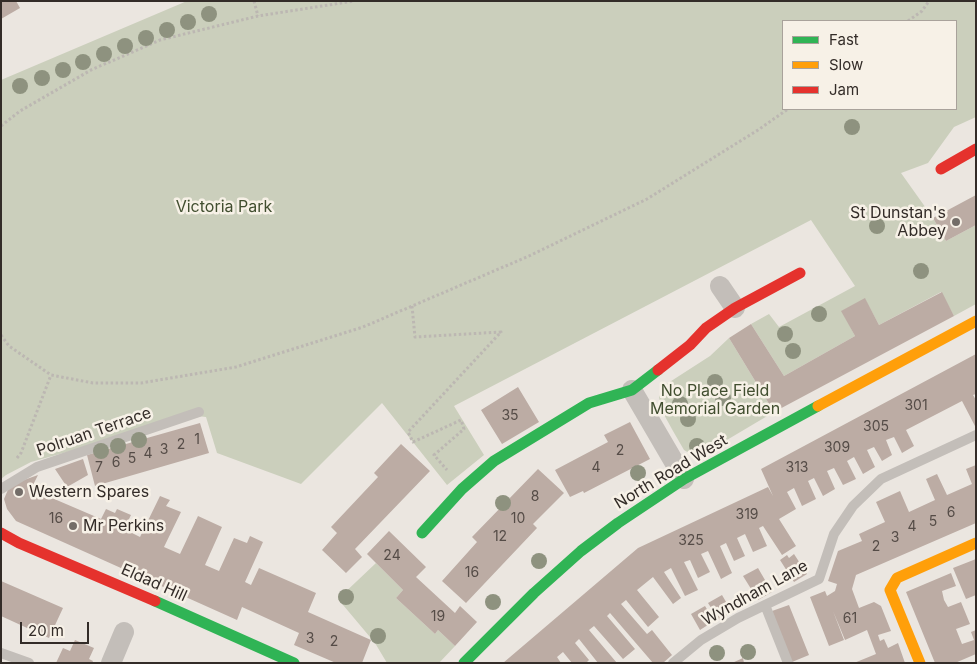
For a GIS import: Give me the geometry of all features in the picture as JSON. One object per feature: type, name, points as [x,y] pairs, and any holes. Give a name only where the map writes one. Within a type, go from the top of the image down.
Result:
[{"type":"street","points":[[941,169],[976,149]]},
{"type":"street","points":[[422,533],[462,489],[494,461],[589,403],[632,390],[690,345],[706,328],[735,308],[800,273]]},
{"type":"street","points":[[720,286],[735,308]]},
{"type":"street","name":"North Road West","points":[[464,663],[534,593],[581,551],[618,523],[684,479],[976,321]]},
{"type":"street","points":[[632,390],[684,479]]},
{"type":"street","name":"Eldad Hill","points":[[1,534],[294,663]]},
{"type":"street","points":[[920,663],[890,590],[896,578],[976,543]]},
{"type":"street","points":[[111,663],[124,632]]},
{"type":"lane","name":"Polruan Terrace","points":[[1,489],[37,467],[200,412]]},
{"type":"lane","name":"Wyndham Lane","points":[[673,663],[701,640],[738,618],[819,579],[834,534],[853,506],[881,479],[976,436]]},
{"type":"lane","points":[[764,605],[788,663]]},
{"type":"lane","points":[[1,653],[29,663]]},
{"type":"path","points":[[254,1],[258,16]]},
{"type":"path","points":[[1,126],[20,111],[100,66],[160,40],[258,16],[354,1]]},
{"type":"path","points":[[909,20],[922,11],[929,1]]},
{"type":"path","points":[[1,335],[9,346],[51,375],[93,384],[141,383],[236,366],[363,327],[529,256],[647,199],[758,130],[787,110]]},
{"type":"path","points":[[412,306],[415,337],[501,332],[408,432],[413,442],[461,420],[464,429],[434,455],[462,489]]},
{"type":"path","points":[[16,459],[21,453],[51,375]]},
{"type":"green space","name":"Victoria Park","points":[[187,1],[976,1],[976,117],[954,127],[928,163],[901,173],[933,218],[946,241],[976,225],[976,304],[954,316],[941,292],[879,325],[865,299],[842,311],[855,336],[784,376],[751,324],[769,314],[779,327],[855,286],[811,220],[454,406],[484,455],[447,485],[382,403],[301,484],[217,453],[206,417],[197,416],[31,462],[1,479],[1,80]]},
{"type":"green space","name":"No Place Field Memorial Garden","points":[[729,338],[774,412],[710,450],[694,456],[684,450],[662,411],[659,397],[665,385],[710,356]]},
{"type":"green space","points":[[376,563],[403,590],[396,598],[435,634],[438,630],[455,646],[439,663],[387,663],[375,643],[338,599]]},
{"type":"building","points":[[1,1],[16,1],[20,8],[1,19]]},
{"type":"building","name":"St Dunstan's Abbey","points":[[976,195],[976,225],[946,241],[933,218]]},
{"type":"building","points":[[942,292],[954,316],[774,412],[729,338],[751,324],[784,376],[855,336],[841,311],[865,298],[879,325]]},
{"type":"building","points":[[976,354],[976,394],[973,395],[976,400],[976,428],[962,401],[906,430],[914,446],[902,453],[894,437],[886,440],[892,455],[882,461],[874,447],[867,450],[875,467],[863,474],[854,457],[847,461],[856,479],[843,485],[834,468],[827,471],[835,489],[823,496],[814,478],[808,481],[816,499],[802,506],[794,488],[787,492],[796,509],[779,519],[796,546],[782,555],[763,526],[759,528],[767,546],[753,552],[745,534],[737,538],[745,556],[734,561],[726,543],[720,546],[732,573],[721,579],[708,551],[701,554],[710,572],[698,578],[690,560],[684,562],[698,590],[685,596],[671,568],[664,572],[681,598],[673,604],[653,577],[637,590],[659,617],[648,627],[626,600],[621,604],[647,634],[652,630],[672,655],[663,663],[653,663],[610,613],[607,616],[635,649],[623,659],[594,626],[589,630],[617,663],[598,663],[579,639],[575,643],[589,660],[586,663],[572,663],[563,652],[557,657],[561,663],[503,663],[638,548],[768,487],[773,496],[761,469]]},
{"type":"building","points":[[518,387],[539,422],[502,444],[481,410]]},
{"type":"building","points":[[630,422],[650,459],[584,493],[583,491],[570,497],[555,470],[608,442],[604,435]]},
{"type":"building","points":[[200,423],[209,453],[95,486],[87,455]]},
{"type":"building","points":[[401,444],[430,471],[355,549],[362,557],[346,573],[322,550],[337,533],[331,527],[378,477],[374,473]]},
{"type":"building","points":[[83,459],[88,475],[67,487],[55,469]]},
{"type":"building","points":[[976,465],[976,523],[856,575],[852,589],[859,608],[874,602],[881,606],[891,631],[878,635],[880,641],[884,639],[888,648],[898,643],[905,663],[854,663],[876,654],[867,630],[845,640],[833,611],[844,640],[829,646],[810,597],[825,591],[827,596],[835,591],[837,584],[828,581],[838,551],[862,541],[859,534],[885,522],[876,502],[900,491],[909,512],[935,500],[926,479],[937,474],[947,495],[972,484],[966,469]]},
{"type":"building","points":[[538,469],[564,493],[533,524],[537,528],[466,603],[442,581],[477,542],[472,537]]},
{"type":"building","points":[[38,475],[31,489],[101,519],[106,509],[115,513],[117,509],[131,515],[124,529],[140,537],[160,496],[170,500],[166,506],[181,512],[164,547],[180,554],[198,516],[222,527],[205,565],[219,571],[234,538],[247,543],[250,536],[263,542],[245,582],[251,585],[259,568],[316,593],[308,612],[371,640],[362,663],[336,663],[294,645],[299,633],[242,607],[237,620],[16,521],[7,509],[4,499],[10,485]]},
{"type":"building","points":[[389,531],[426,567],[416,577],[455,613],[460,606],[477,622],[455,646],[438,630],[435,634],[396,598],[403,590],[367,554]]},
{"type":"building","points":[[794,554],[807,574],[794,582],[780,560],[787,555],[789,558]]},
{"type":"building","points":[[976,559],[976,595],[966,599],[953,568]]},
{"type":"building","points":[[758,568],[772,592],[758,600],[743,576]]},
{"type":"building","points":[[951,573],[956,586],[942,591],[944,600],[948,607],[961,602],[970,624],[956,629],[962,644],[974,640],[971,632],[976,630],[976,654],[955,663],[935,663],[906,592]]},
{"type":"building","points":[[1,581],[63,608],[49,638],[1,616]]},
{"type":"building","points":[[722,595],[732,612],[719,620],[708,603]]},
{"type":"building","points":[[789,605],[809,655],[792,662],[772,611]]},
{"type":"building","points":[[705,606],[714,621],[700,630],[691,614]]},
{"type":"building","points":[[75,640],[94,648],[89,659],[93,661],[92,663],[56,663],[63,648],[70,651]]},
{"type":"building","points":[[743,658],[744,663],[732,663]]},
{"type":"traffic: fast","points":[[422,533],[462,489],[494,461],[589,403],[632,390],[658,370]]},
{"type":"traffic: fast","points":[[464,663],[534,593],[581,551],[618,523],[684,479],[818,406]]},
{"type":"traffic: fast","points":[[155,601],[294,663]]},
{"type":"traffic: slow","points":[[818,406],[976,321]]},
{"type":"traffic: slow","points":[[920,663],[890,590],[897,578],[976,543]]},
{"type":"traffic: jam","points":[[941,169],[976,149]]},
{"type":"traffic: jam","points":[[658,370],[690,345],[706,328],[735,308],[800,273]]},
{"type":"traffic: jam","points":[[1,533],[19,543],[155,601]]},
{"type":"place","name":"St Dunstan's Abbey","points":[[956,222]]},
{"type":"place","name":"Western Spares","points":[[19,492]]},
{"type":"place","name":"Mr Perkins","points":[[73,526]]}]
